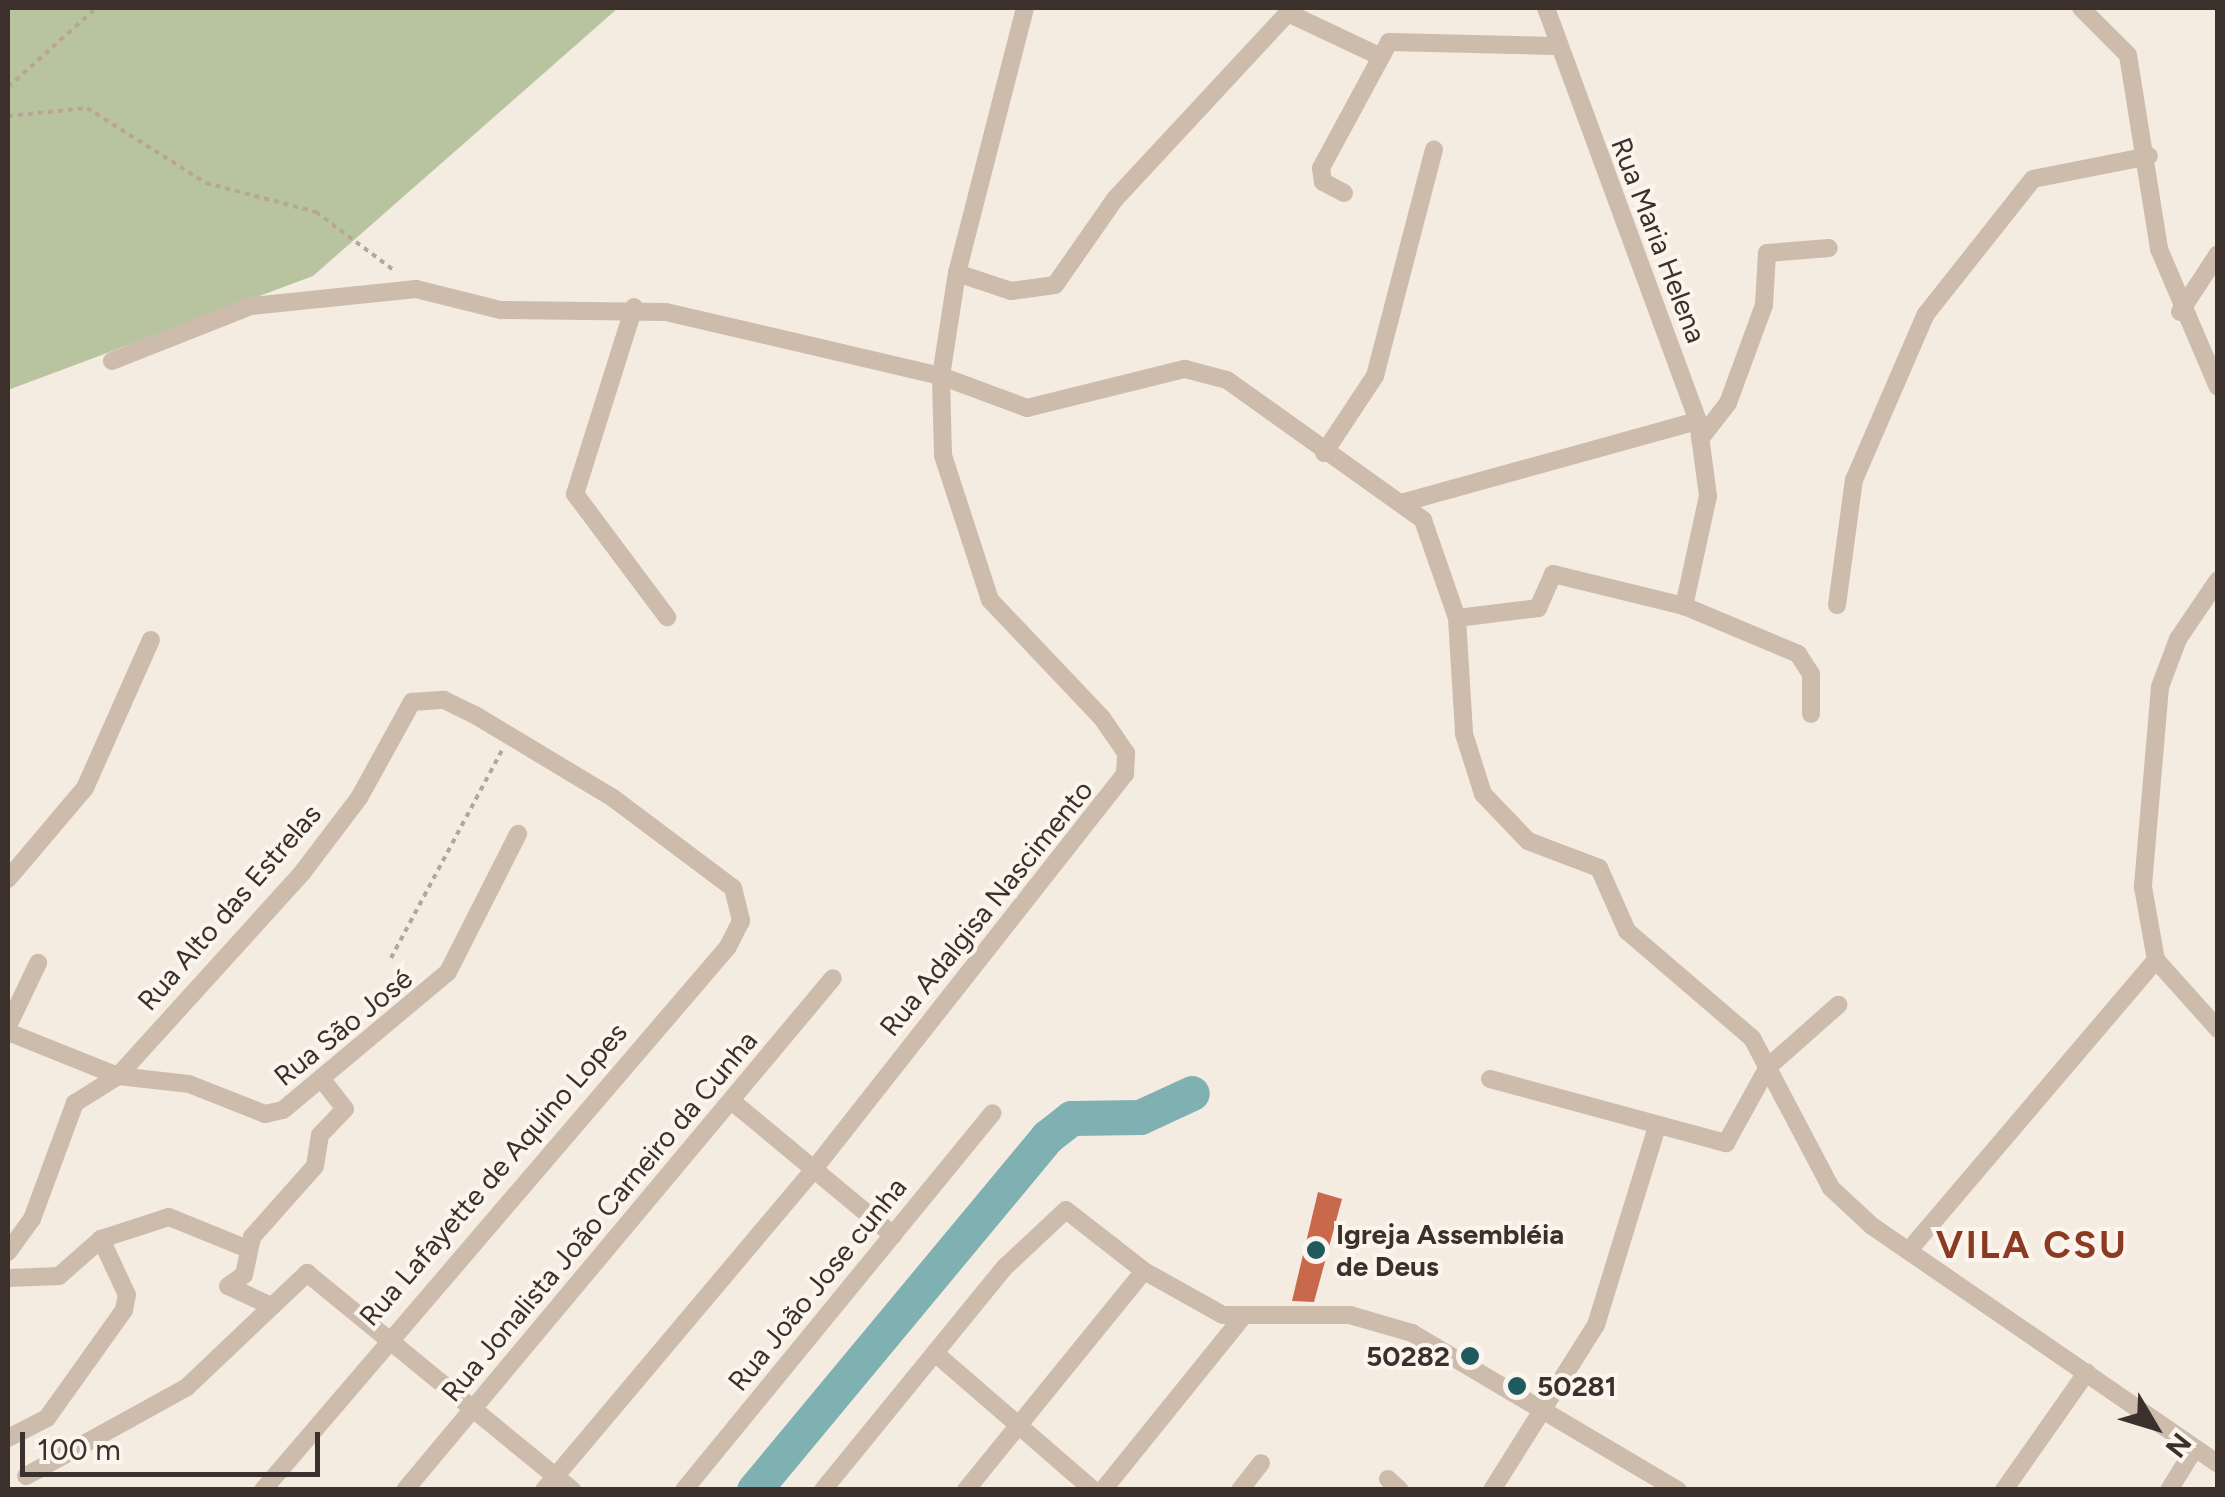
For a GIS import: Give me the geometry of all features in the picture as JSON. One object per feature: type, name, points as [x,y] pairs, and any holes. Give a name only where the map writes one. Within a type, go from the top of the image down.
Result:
[{"type":"street","name":"Rua Adalgisa Nascimento","points":[[550,1483],[814,1168],[1120,786],[1128,764],[1102,718],[990,600],[951,491],[941,376],[958,272],[1026,8]]},
{"type":"street","name":"Rua Maria Helena","points":[[1546,8],[1554,46],[1658,296],[1699,430],[1706,520],[1684,606]]},
{"type":"street","points":[[2081,8],[2128,55],[2149,156],[2160,249],[2180,312],[2218,387]]},
{"type":"street","points":[[958,272],[1011,291],[1055,285],[1115,199],[1288,13],[1380,56]]},
{"type":"street","points":[[1344,193],[1322,182],[1321,168],[1380,56],[1404,36],[1554,46]]},
{"type":"street","points":[[1324,453],[1374,376],[1434,150]]},
{"type":"street","points":[[1836,605],[1854,480],[1926,314],[2033,178],[2149,156]]},
{"type":"street","points":[[1405,502],[1699,430],[1728,403],[1764,306],[1766,254],[1829,248]]},
{"type":"street","points":[[2180,312],[2217,255]]},
{"type":"street","points":[[112,361],[251,306],[416,290],[501,310],[634,308],[941,376],[1039,409],[1198,370],[1227,380],[1324,453],[1405,502],[1438,546],[1457,618],[1464,734],[1483,794],[1528,841],[1598,868],[1627,931],[1752,1038],[1831,1188],[2218,1464]]},
{"type":"street","points":[[634,308],[575,494],[667,617]]},
{"type":"street","points":[[1457,618],[1538,608],[1553,574],[1684,606],[1798,654],[1811,674],[1811,714]]},
{"type":"street","points":[[2218,580],[2178,638],[2160,688],[2143,887],[2156,960],[2218,1029]]},
{"type":"street","points":[[8,879],[84,788],[152,640]]},
{"type":"street","name":"Rua Alto das Estrelas","points":[[8,1252],[32,1219],[75,1103],[118,1076],[302,873],[358,798],[399,712],[412,702],[444,700],[508,736],[612,798],[734,888]]},
{"type":"street","name":"Rua São José","points":[[118,1076],[189,1084],[264,1114],[323,1080],[448,972],[518,834]]},
{"type":"street","name":"Rua Lafayette de Aquino Lopes","points":[[263,1490],[727,948],[741,921],[734,888]]},
{"type":"street","points":[[1910,1248],[2156,960]]},
{"type":"street","points":[[38,964],[8,1029],[118,1076]]},
{"type":"street","name":"Rua Jonalista João Carneiro da Cunha","points":[[406,1490],[734,1102],[833,978]]},
{"type":"street","points":[[1490,1080],[1657,1128],[1726,1143],[1768,1067],[1838,1005]]},
{"type":"street","points":[[271,1306],[228,1286],[244,1275],[248,1248],[315,1166],[320,1135],[345,1109],[323,1080]]},
{"type":"street","points":[[734,1102],[893,1235]]},
{"type":"street","name":"Rua João Jose cunha","points":[[684,1490],[993,1113]]},
{"type":"street","points":[[1492,1490],[1596,1325],[1657,1128]]},
{"type":"street","points":[[822,1490],[935,1353],[1062,1210],[1084,1218],[1144,1271],[1241,1319],[1297,1313],[1393,1325],[1541,1416],[1678,1490]]},
{"type":"street","points":[[8,1278],[58,1276],[101,1239],[169,1218],[248,1248]]},
{"type":"street","points":[[8,1438],[47,1418],[124,1310],[127,1294],[101,1239]]},
{"type":"street","points":[[966,1490],[1144,1271]]},
{"type":"street","points":[[26,1476],[187,1386],[301,1274],[328,1282],[388,1340],[472,1408],[550,1483],[572,1490]]},
{"type":"street","points":[[1103,1490],[1241,1319]]},
{"type":"street","points":[[935,1353],[1093,1490]]},
{"type":"street","points":[[2004,1490],[2088,1372]]},
{"type":"street","points":[[2170,1490],[2195,1448]]},
{"type":"street","points":[[1240,1490],[1262,1463]]},
{"type":"path","points":[[8,87],[96,8]]},
{"type":"path","points":[[8,116],[87,108],[206,183],[316,212],[416,290]]},
{"type":"path","points":[[392,958],[508,736]]},
{"type":"green space","points":[[8,8],[618,8],[313,276],[8,390]]},
{"type":"building","name":"Igreja Assembléia de Deus","points":[[1318,1192],[1342,1199],[1314,1302],[1292,1301]]},
{"type":"waterway","points":[[754,1490],[1047,1137],[1071,1118],[1140,1117],[1192,1093]]},
{"type":"place","name":"Igreja Assembléia de Deus","points":[[1316,1250]]},
{"type":"place","name":"50282","points":[[1470,1356]]},
{"type":"place","name":"50281","points":[[1517,1386]]},
{"type":"district","name":"VILA CSU","points":[[2032,1246]]}]
